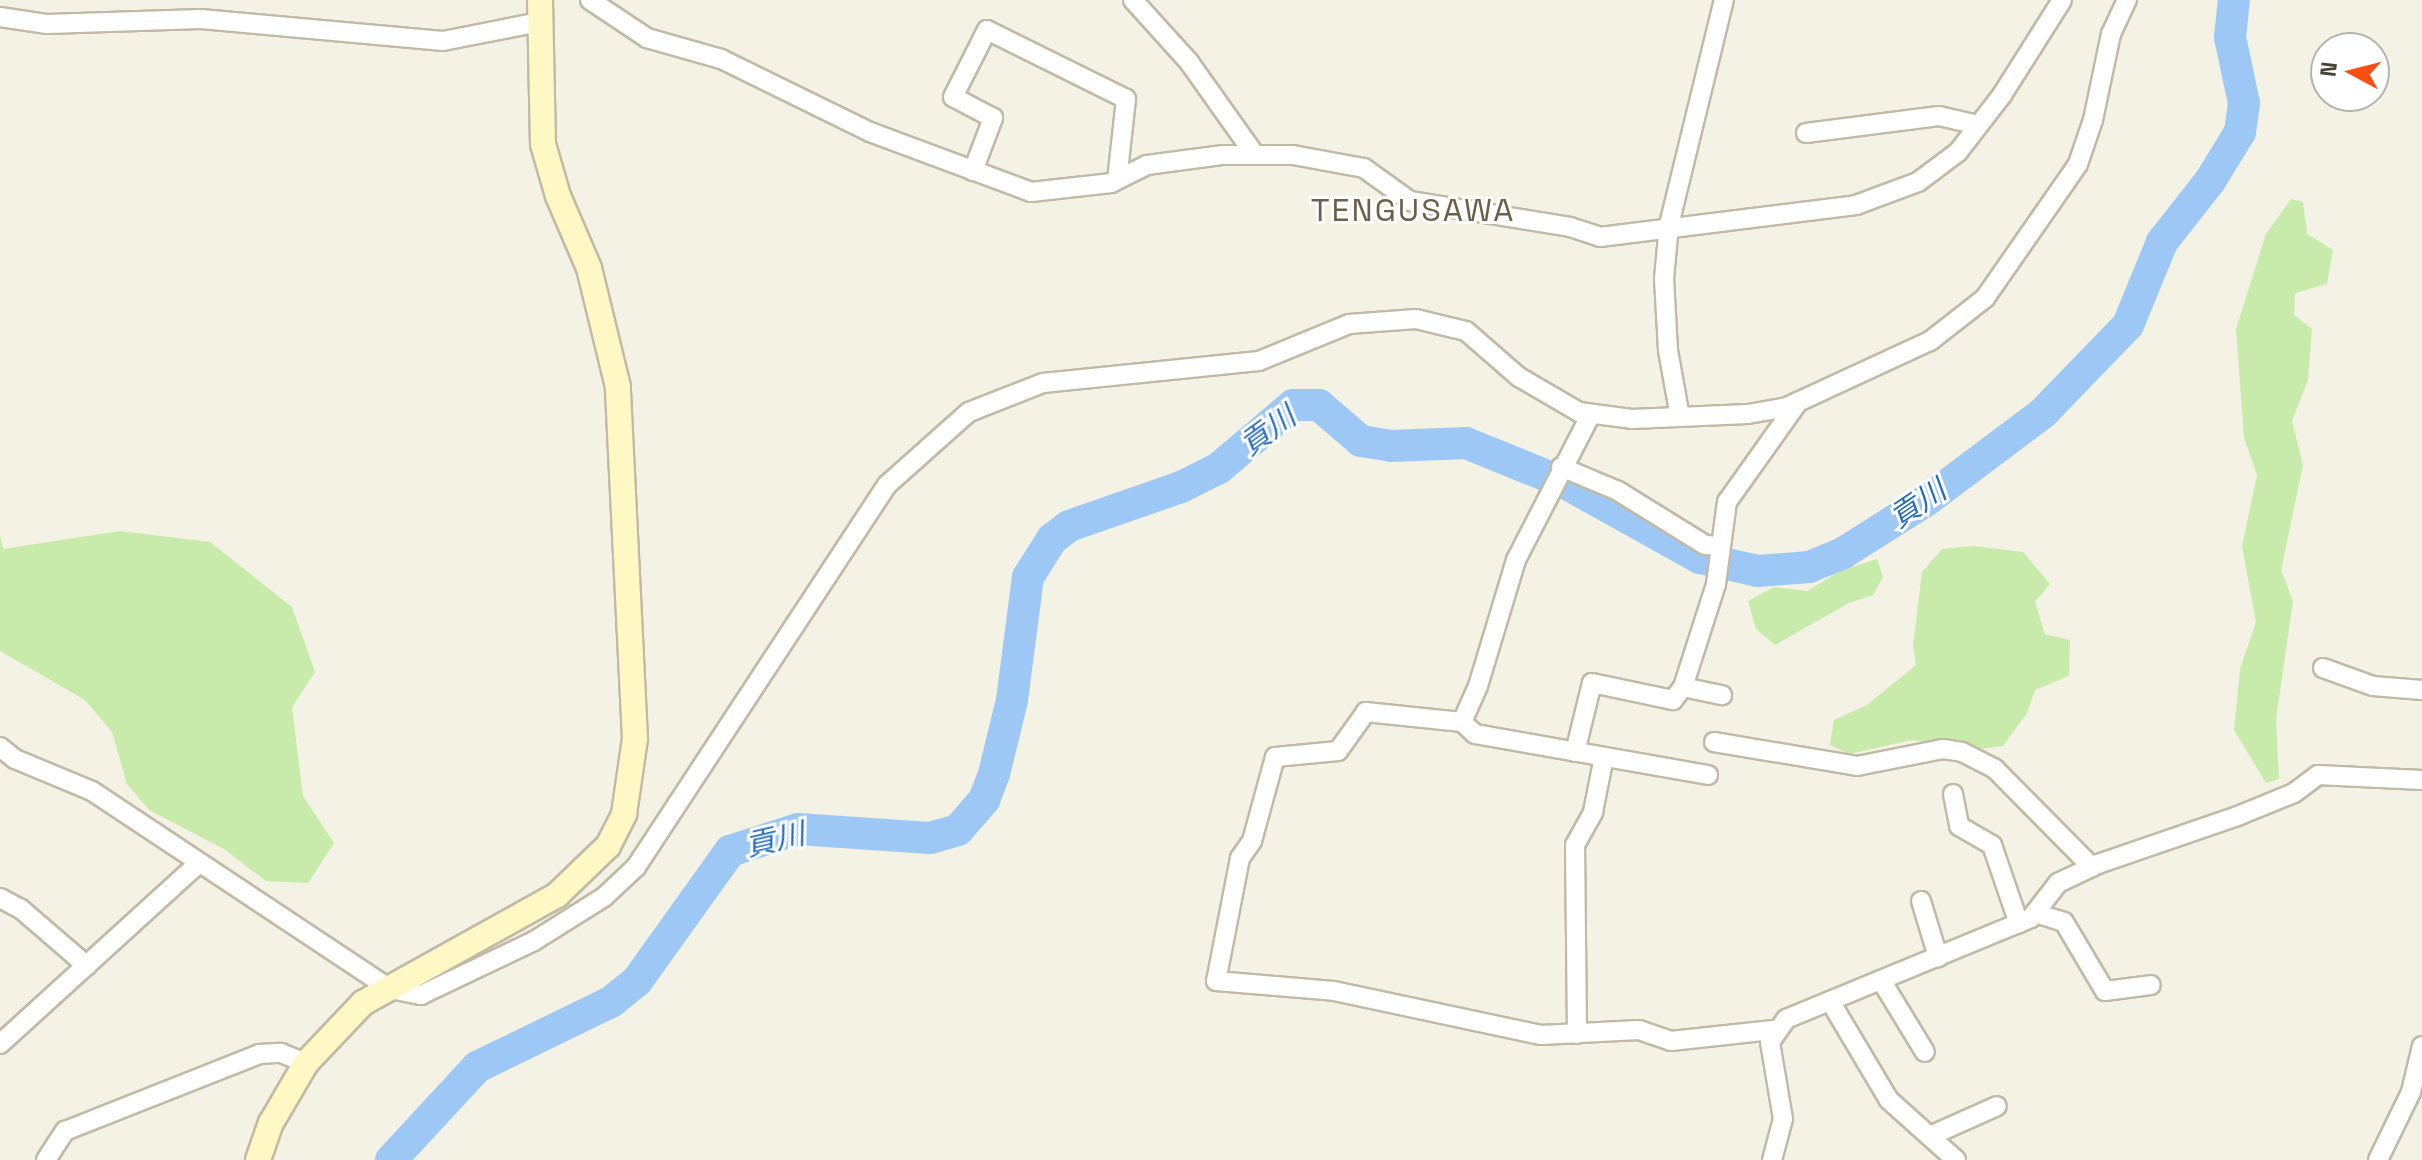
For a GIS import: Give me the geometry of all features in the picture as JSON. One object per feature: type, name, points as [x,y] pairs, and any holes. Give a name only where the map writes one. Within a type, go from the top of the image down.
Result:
[{"type":"street","points":[[590,0],[647,38],[721,59],[858,126],[1031,192],[1117,180],[1147,165],[1255,155],[1337,160],[1364,168],[1410,201],[1570,227],[1600,237],[1669,225],[1856,205],[1891,195],[1958,152],[2062,0]]},
{"type":"street","points":[[1133,0],[1189,62],[1255,155]]},
{"type":"street","points":[[1680,417],[1668,350],[1664,279],[1669,225],[1724,0]]},
{"type":"street","points":[[0,747],[15,759],[92,791],[197,865],[390,989],[421,995],[569,919],[604,897],[636,867],[887,485],[969,412],[998,397],[1043,383],[1259,361],[1349,324],[1416,319],[1466,331],[1546,395],[1591,414],[1680,417],[1748,414],[1798,402],[1930,341],[1985,298],[2078,164],[2093,120],[2111,34],[2127,0]]},
{"type":"street","points":[[0,17],[47,24],[201,19],[443,41],[540,11],[543,144],[558,196],[589,268],[618,387],[635,739],[632,781],[608,846],[586,873],[557,895],[440,956],[363,1003],[306,1063],[271,1123],[258,1160]]},
{"type":"street","points":[[973,171],[993,118],[953,97],[987,30],[1126,99],[1117,180]]},
{"type":"street","points":[[1806,133],[1939,116],[1978,125]]},
{"type":"street","points":[[1575,752],[1592,683],[1673,700],[1683,687],[1716,584],[1727,502],[1798,402]]},
{"type":"street","points":[[1462,722],[1478,686],[1516,560],[1547,492],[1591,414]]},
{"type":"street","points":[[1561,468],[1618,491],[1705,545],[1720,549]]},
{"type":"street","points":[[2323,668],[2373,686],[2422,690]]},
{"type":"street","points":[[1683,687],[1722,695]]},
{"type":"street","points":[[1708,775],[1475,734],[1462,722],[1366,712],[1338,751],[1275,757],[1252,841],[1240,858],[1216,981],[1334,991],[1541,1035],[1639,1030],[1671,1041],[1773,1030],[1786,1019],[2019,924],[2035,913],[2058,883],[2092,867],[2294,793],[2318,775],[2422,780]]},
{"type":"street","points":[[1714,742],[1857,766],[1943,749],[1962,752],[1995,769],[2092,867]]},
{"type":"street","points":[[1577,1034],[1575,845],[1593,812],[1604,757]]},
{"type":"street","points":[[1953,794],[1959,826],[1992,845],[2019,924]]},
{"type":"street","points":[[0,1044],[197,865]]},
{"type":"street","points":[[0,898],[21,909],[87,966]]},
{"type":"street","points":[[1921,901],[1938,957]]},
{"type":"street","points":[[2035,913],[2064,922],[2105,991],[2151,985]]},
{"type":"street","points":[[1881,980],[1925,1052]]},
{"type":"street","points":[[1830,1001],[1889,1100],[1956,1160]]},
{"type":"street","points":[[1772,1160],[1783,1119],[1771,1058],[1773,1030]]},
{"type":"street","points":[[2378,1160],[2411,1092],[2422,1046]]},
{"type":"street","points":[[46,1160],[65,1131],[259,1054],[281,1053],[306,1063]]},
{"type":"street","points":[[1930,1136],[1997,1106]]},
{"type":"green space","points":[[2291,199],[2303,202],[2307,234],[2333,250],[2327,284],[2295,293],[2294,315],[2312,329],[2308,380],[2292,421],[2303,465],[2281,570],[2293,601],[2276,719],[2279,779],[2266,783],[2234,730],[2240,669],[2256,622],[2242,546],[2257,475],[2244,438],[2236,329],[2266,234]]},
{"type":"green space","points":[[120,531],[210,542],[292,607],[315,672],[292,707],[303,796],[334,843],[308,883],[266,881],[224,849],[149,810],[127,784],[112,732],[85,700],[0,651],[0,535],[3,549]]},
{"type":"green space","points":[[1974,546],[2023,552],[2050,584],[2035,602],[2045,634],[2070,640],[2069,676],[2035,690],[2027,713],[2003,746],[1980,749],[1912,740],[1849,754],[1830,745],[1834,720],[1867,705],[1916,665],[1913,646],[1922,572],[1942,549]]},
{"type":"green space","points":[[1877,559],[1883,577],[1873,595],[1849,603],[1775,645],[1756,629],[1748,601],[1774,587],[1807,591],[1840,571]]},
{"type":"waterway","name":"貢川","points":[[391,1160],[477,1067],[611,1002],[637,981],[730,851],[798,829],[930,838],[958,830],[984,800],[994,774],[1012,700],[1028,577],[1052,539],[1069,526],[1181,487],[1219,468],[1293,405],[1319,405],[1361,441],[1391,446],[1466,443],[1567,484],[1700,558],[1758,571],[1809,567],[1843,553],[1927,500],[2043,413],[2128,325],[2162,242],[2210,181],[2240,132],[2244,103],[2230,37],[2234,0]]},
{"type":"district","name":"TENGUSAWA","points":[[1413,210]]}]
